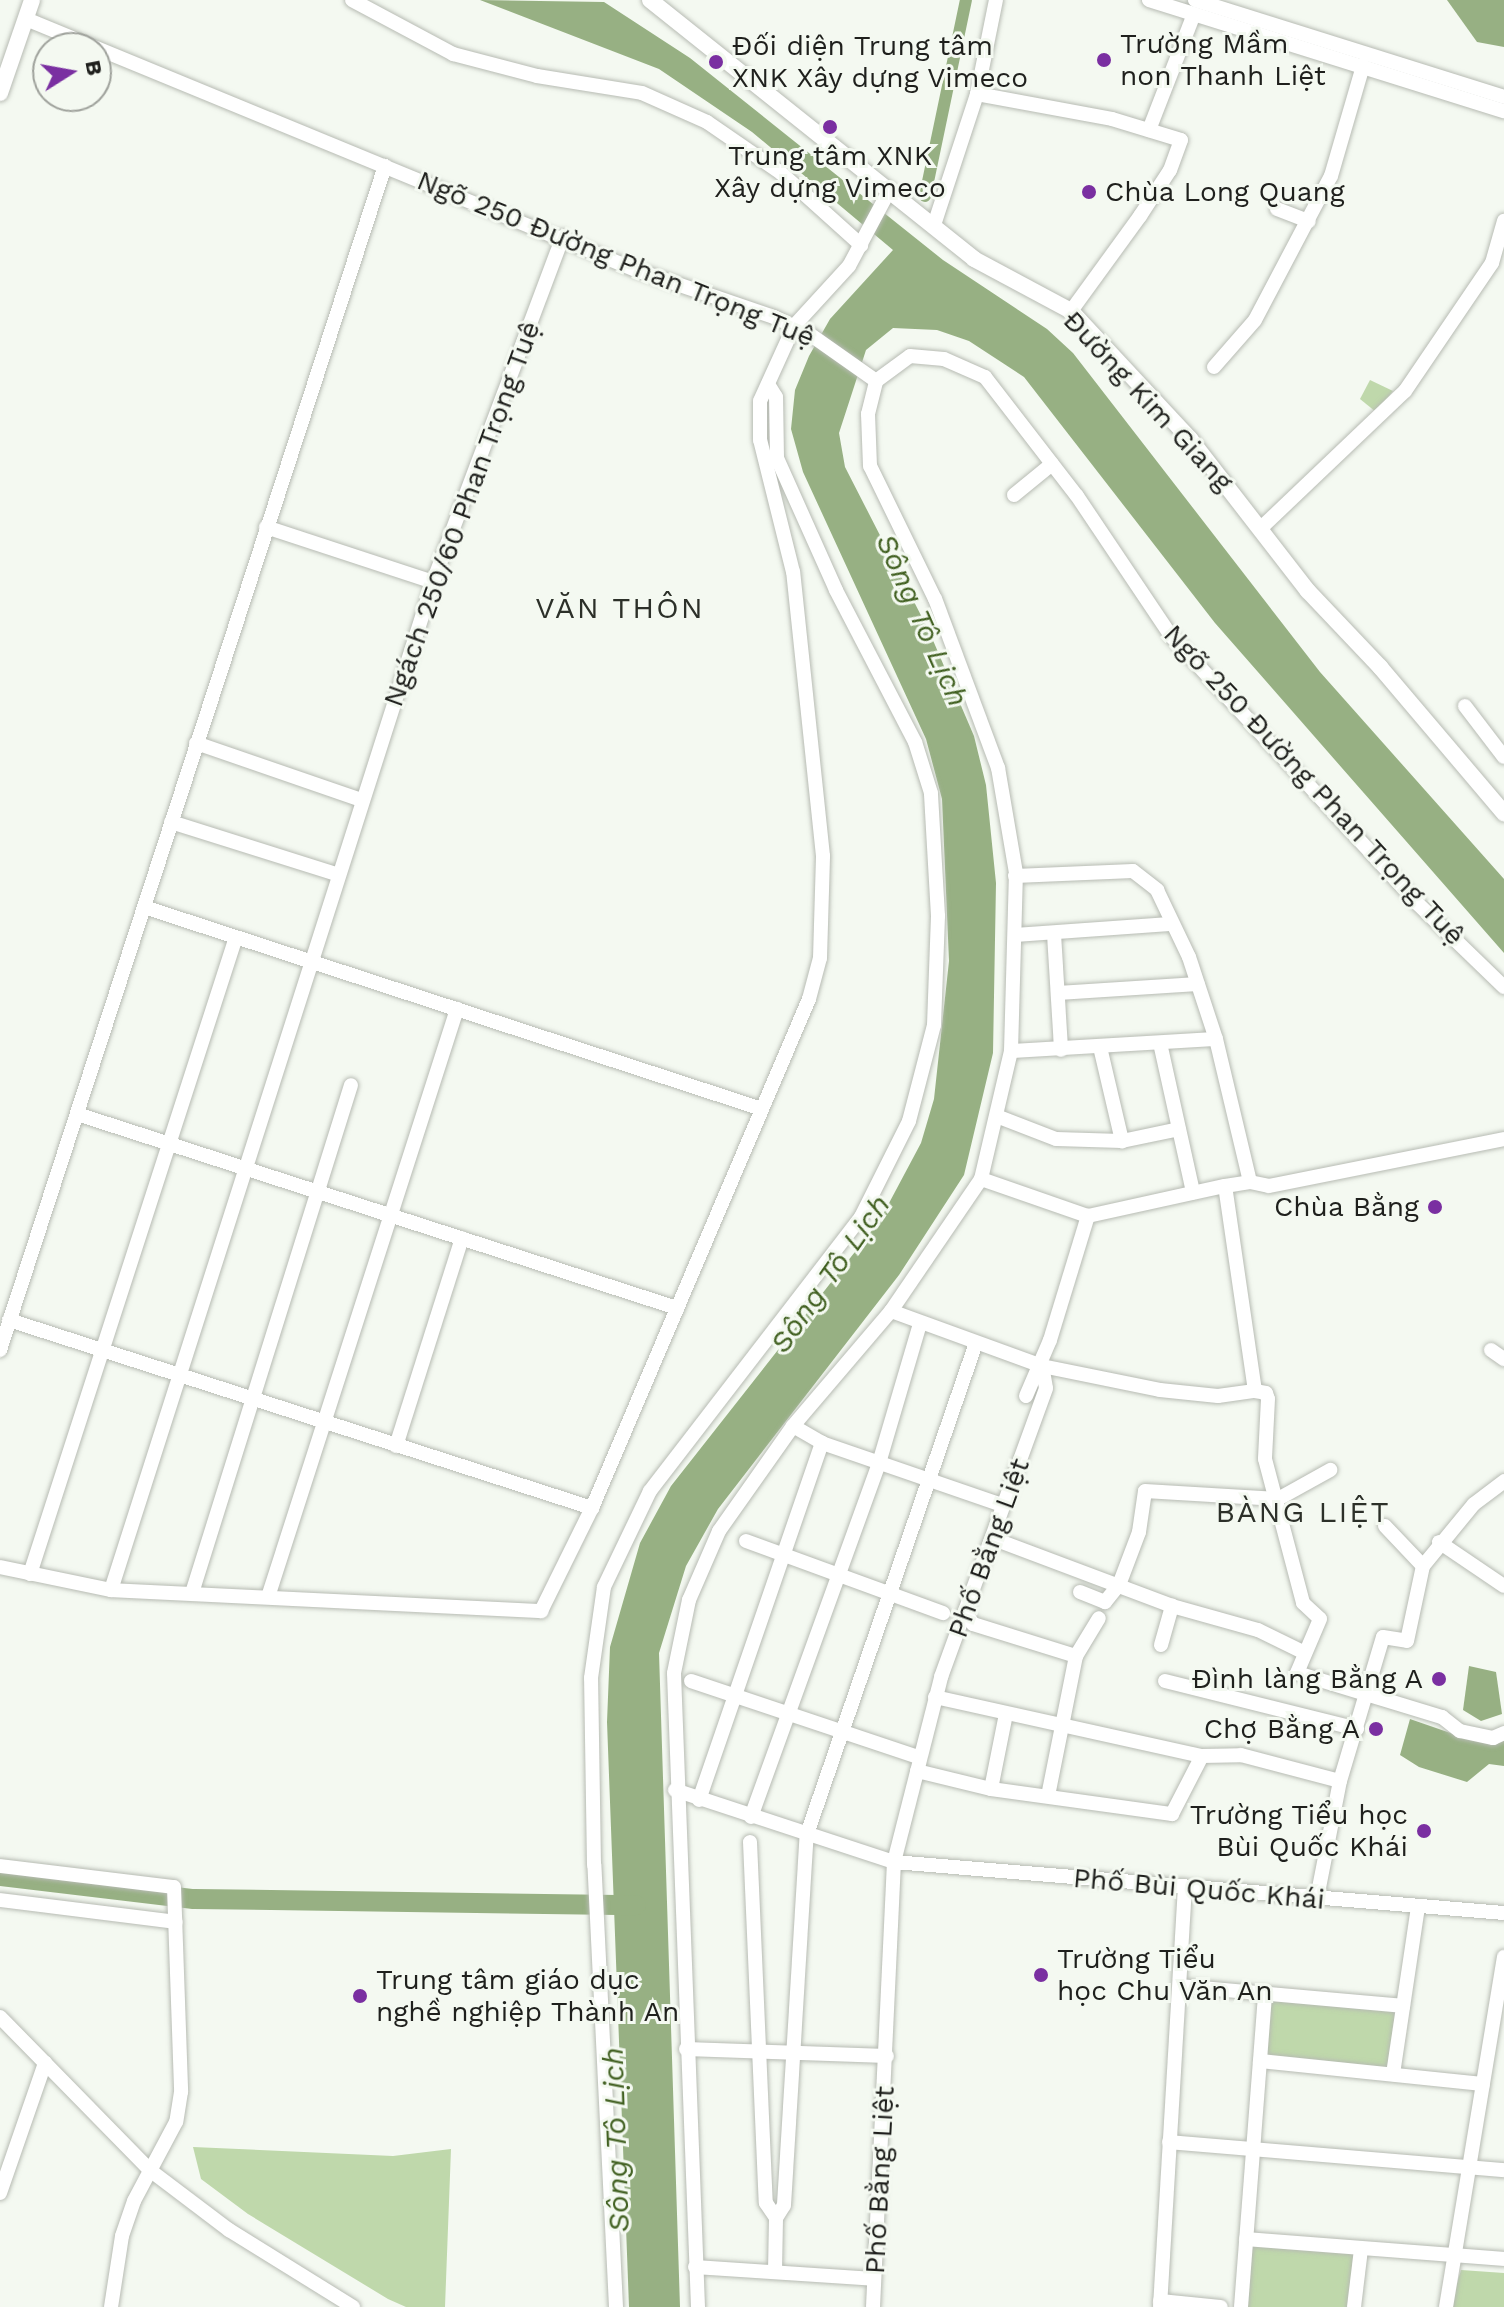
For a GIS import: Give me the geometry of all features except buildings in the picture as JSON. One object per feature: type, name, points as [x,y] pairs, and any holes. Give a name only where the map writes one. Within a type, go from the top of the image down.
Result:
[{"type":"main road","points":[[0,93],[6,54],[26,19],[32,0]]},
{"type":"main road","name":"Đường Kim Giang","points":[[650,0],[974,259],[1071,311],[1190,439],[1262,527],[1308,591],[1380,667],[1504,813]]},
{"type":"street","points":[[352,0],[453,54],[537,76],[642,93],[707,122],[781,173],[864,241]]},
{"type":"street","points":[[934,225],[977,94],[996,0]]},
{"type":"street","points":[[1149,0],[1195,7],[1504,97]]},
{"type":"street","points":[[1149,130],[1195,7]]},
{"type":"street","points":[[1195,7],[1504,111]]},
{"type":"street","name":"Ngõ 250 Đường Phan Trọng Tuệ","points":[[26,19],[563,237],[636,270],[801,330],[862,367],[876,381],[910,356],[944,359],[985,377],[1052,464],[1171,636],[1417,903],[1504,987]]},
{"type":"street","points":[[1214,367],[1255,320],[1309,221],[1331,176],[1363,66]]},
{"type":"street","points":[[977,94],[1149,130],[1181,140],[1170,170],[1071,311]]},
{"type":"street","points":[[0,1350],[385,166]]},
{"type":"street","points":[[0,1567],[111,1590],[541,1611],[592,1508],[809,999],[820,958],[823,856],[793,572],[760,440],[760,401],[801,330],[864,241],[890,189]]},
{"type":"street","points":[[1277,209],[1309,221]]},
{"type":"street","points":[[1262,527],[1405,391],[1492,263],[1504,221]]},
{"type":"street","name":"Ngách 250/60 Phan Trọng Tuệ","points":[[111,1590],[433,582],[563,237]]},
{"type":"street","points":[[698,2307],[675,1790],[674,1673],[689,1600],[719,1531],[793,1426],[891,1311],[981,1179],[999,1117],[1011,1051],[1015,876],[998,768],[956,653],[870,466],[868,414],[876,381]]},
{"type":"street","points":[[616,2307],[594,1865],[591,1678],[604,1587],[650,1491],[861,1217],[909,1121],[934,1025],[938,916],[931,793],[915,742],[836,590],[777,458],[776,397],[768,384]]},
{"type":"street","points":[[1014,495],[1052,464]]},
{"type":"street","points":[[266,527],[433,582]]},
{"type":"street","points":[[1465,706],[1504,757]]},
{"type":"street","points":[[196,743],[364,796]]},
{"type":"street","points":[[171,822],[339,875]]},
{"type":"street","points":[[1015,876],[1133,871],[1157,890],[1198,984],[1216,1039],[1250,1182]]},
{"type":"street","points":[[144,907],[762,1109]]},
{"type":"street","points":[[1015,935],[1170,924]]},
{"type":"street","points":[[1054,934],[1061,1050]]},
{"type":"street","points":[[30,1574],[105,1351],[236,937]]},
{"type":"street","points":[[1058,993],[1198,984]]},
{"type":"street","points":[[268,1597],[457,1009]]},
{"type":"street","points":[[1011,1051],[1216,1039]]},
{"type":"street","points":[[1160,1043],[1193,1192]]},
{"type":"street","points":[[1100,1047],[1122,1141]]},
{"type":"street","points":[[192,1593],[250,1398],[351,1085]]},
{"type":"street","points":[[77,1114],[677,1308]]},
{"type":"street","points":[[999,1117],[1056,1139],[1122,1141],[1179,1129]]},
{"type":"street","points":[[981,1179],[1088,1216],[1225,1186],[1250,1182],[1269,1186],[1504,1139]]},
{"type":"street","points":[[1225,1186],[1255,1391]]},
{"type":"street","name":"Phố Bằng Liệt","points":[[873,2307],[894,1862],[935,1697],[1046,1388],[1042,1366],[1088,1216]]},
{"type":"street","points":[[396,1446],[462,1238]]},
{"type":"street","points":[[891,1311],[1042,1366],[1160,1390],[1218,1396],[1255,1391],[1266,1393],[1263,1443],[1303,1603],[1320,1619],[1303,1652],[1297,1673],[1442,1717],[1460,1731],[1493,1738],[1504,1733]]},
{"type":"street","points":[[9,1320],[592,1508]]},
{"type":"street","points":[[751,1817],[792,1711],[879,1463],[920,1324]]},
{"type":"street","points":[[775,2271],[776,2218],[784,2205],[807,1834],[892,1595],[976,1343]]},
{"type":"street","points":[[1491,1350],[1504,1359]]},
{"type":"street","points":[[1026,1396],[1042,1366]]},
{"type":"street","points":[[793,1426],[822,1443],[1002,1505]]},
{"type":"street","points":[[699,1800],[822,1443]]},
{"type":"street","points":[[1080,1592],[1105,1602],[1119,1585],[1139,1532],[1145,1491],[1278,1499],[1330,1470]]},
{"type":"street","points":[[1317,1898],[1340,1781],[1383,1637],[1407,1641],[1423,1566],[1439,1542],[1504,1481]]},
{"type":"street","points":[[1385,1526],[1423,1566]]},
{"type":"street","points":[[994,1539],[1172,1606],[1258,1630],[1303,1652]]},
{"type":"street","points":[[746,1541],[943,1613]]},
{"type":"street","points":[[1439,1542],[1504,1586]]},
{"type":"street","points":[[1161,1645],[1172,1606]]},
{"type":"street","points":[[966,1613],[973,1624],[1076,1656]]},
{"type":"street","points":[[1048,1796],[1060,1722],[1076,1656],[1099,1618]]},
{"type":"street","points":[[691,1681],[792,1711],[918,1764],[991,1789],[1172,1814],[1202,1756]]},
{"type":"street","points":[[1165,1681],[1214,1696],[1357,1729]]},
{"type":"street","points":[[935,1697],[1006,1714],[1060,1722],[1202,1756],[1241,1755],[1340,1781]]},
{"type":"street","points":[[991,1789],[1006,1714]]},
{"type":"street","name":"Phố Bùi Quốc Khái","points":[[675,1790],[894,1862],[1504,1913]]},
{"type":"street","points":[[750,1842],[762,2053],[766,2203],[776,2218]]},
{"type":"street","points":[[0,1866],[174,1887],[181,2092],[176,2122],[122,2236],[111,2307]]},
{"type":"street","points":[[1185,1888],[1160,2304],[1221,2307]]},
{"type":"street","points":[[0,1900],[176,1922]]},
{"type":"street","points":[[1393,2074],[1418,1907]]},
{"type":"street","points":[[1446,2307],[1458,2256],[1504,1957]]},
{"type":"street","points":[[1180,1986],[1403,2006]]},
{"type":"street","points":[[1241,2307],[1265,1993]]},
{"type":"street","points":[[0,2017],[151,2171],[229,2230],[353,2307]]},
{"type":"street","points":[[686,2049],[887,2056]]},
{"type":"street","points":[[1260,2061],[1483,2084]]},
{"type":"street","points":[[0,2193],[45,2063]]},
{"type":"street","points":[[1169,2142],[1504,2170]]},
{"type":"street","points":[[1246,2239],[1504,2259]]},
{"type":"street","points":[[1354,2307],[1361,2249]]},
{"type":"street","points":[[695,2267],[874,2279]]},
{"type":"shaded area","points":[[1370,380],[1393,391],[1376,412],[1360,399]]},
{"type":"shaded area","points":[[1265,1993],[1403,2005],[1398,2073],[1259,2061]]},
{"type":"shaded area","points":[[193,2147],[393,2156],[451,2149],[445,2307],[406,2307],[388,2299],[248,2214],[201,2179]]},
{"type":"shaded area","points":[[1246,2239],[1361,2249],[1354,2307],[1241,2307]]},
{"type":"shaded area","points":[[1461,2270],[1504,2273],[1504,2307],[1450,2307]]},
{"type":"water","name":"Sông Tô Lịch","points":[[480,0],[604,2],[690,58],[943,260],[1047,329],[1073,353],[1320,672],[1504,879],[1504,953],[1215,623],[1024,377],[969,341],[937,330],[893,328],[866,350],[839,433],[845,467],[929,631],[974,736],[986,785],[996,883],[993,1053],[964,1175],[899,1275],[718,1509],[686,1566],[659,1653],[680,2307],[629,2307],[607,1722],[610,1647],[640,1543],[671,1486],[880,1220],[921,1143],[934,1099],[949,961],[942,799],[926,739],[803,472],[791,429],[795,390],[809,356],[830,319],[893,250],[752,132],[659,69]]},
{"type":"water","points":[[1447,0],[1504,0],[1504,47],[1477,42]]},
{"type":"water","points":[[1469,1666],[1496,1672],[1502,1714],[1481,1721],[1463,1710]]},
{"type":"water","points":[[1410,1719],[1462,1737],[1504,1739],[1504,1766],[1489,1764],[1467,1782],[1419,1767],[1400,1755]]},
{"type":"waterway","points":[[925,196],[966,0]]},
{"type":"waterway","points":[[0,1876],[194,1899],[636,1905]]},
{"type":"place","name":"Trường Mầm non Thanh Liệt","points":[[1104,60]]},
{"type":"place","name":"Đối diện Trung tâm XNK Xây dựng Vimeco","points":[[716,62]]},
{"type":"place","name":"Trung tâm XNK Xây dựng Vimeco","points":[[830,127]]},
{"type":"place","name":"Chùa Long Quang","points":[[1089,192]]},
{"type":"place","name":"Chùa Bằng","points":[[1435,1207]]},
{"type":"place","name":"Đình làng Bằng A","points":[[1439,1679]]},
{"type":"place","name":"Chợ Bằng A","points":[[1376,1729]]},
{"type":"place","name":"Trường Tiểu học Bùi Quốc Khái","points":[[1424,1831]]},
{"type":"place","name":"Trường Tiểu học Chu Văn An","points":[[1041,1975]]},
{"type":"place","name":"Trung tâm giáo dục nghề nghiệp Thành An","points":[[360,1996]]},
{"type":"district","name":"VĂN THÔN","points":[[620,608]]},
{"type":"district","name":"BÀNG LIỆT","points":[[1303,1512]]}]
